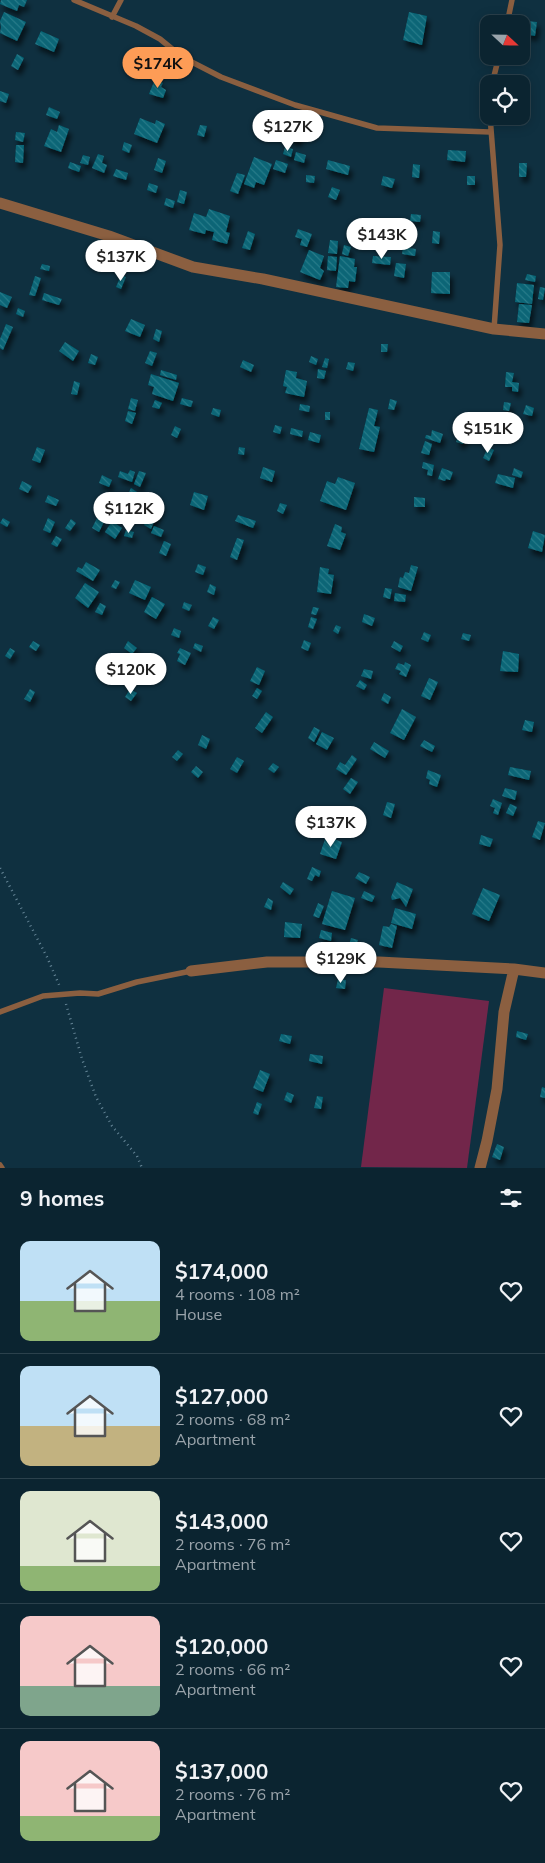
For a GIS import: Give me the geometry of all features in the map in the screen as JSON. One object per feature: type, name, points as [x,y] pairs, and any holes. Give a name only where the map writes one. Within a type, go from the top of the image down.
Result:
[{"type":"street","points":[[0,203],[109,236],[193,267],[263,279],[494,329],[545,334]]},
{"type":"street","points":[[191,971],[276,962],[379,962],[514,969],[545,973]]},
{"type":"street","points":[[480,1168],[488,1141],[497,1089],[504,1012],[514,969]]},
{"type":"lane","points":[[74,0],[160,39],[182,58],[222,77],[295,105],[376,128],[490,132]]},
{"type":"lane","points":[[112,17],[121,0]]},
{"type":"lane","points":[[509,15],[512,0]]},
{"type":"lane","points":[[490,125],[500,245],[494,329]]},
{"type":"lane","points":[[0,1012],[43,996],[98,994],[136,982],[191,971]]},
{"type":"lane","points":[[0,1164],[2,1168]]},
{"type":"path","points":[[0,868],[63,994],[82,1059],[96,1097],[112,1126],[137,1156],[142,1168]]},
{"type":"shaded area","points":[[384,988],[489,1001],[467,1168],[361,1167]]},
{"type":"building","points":[[1,0],[27,0],[24,7],[19,5],[17,11],[0,4]]},
{"type":"building","points":[[4,12],[26,22],[17,41],[0,33],[0,21]]},
{"type":"building","points":[[409,12],[427,16],[422,45],[403,40]]},
{"type":"building","points":[[530,21],[537,22],[535,36],[530,35]]},
{"type":"building","points":[[41,31],[59,39],[54,52],[35,44]]},
{"type":"building","points":[[17,54],[24,58],[18,70],[11,66]]},
{"type":"building","points":[[155,79],[163,83],[161,87],[166,90],[163,98],[149,94]]},
{"type":"building","points":[[0,91],[9,94],[6,103],[0,101]]},
{"type":"building","points":[[49,107],[60,112],[57,119],[46,115]]},
{"type":"building","points":[[140,118],[155,124],[156,120],[165,124],[157,143],[134,134]]},
{"type":"building","points":[[59,125],[69,129],[61,152],[44,146],[51,129],[57,132]]},
{"type":"building","points":[[200,125],[207,126],[204,137],[197,135]]},
{"type":"building","points":[[293,128],[301,132],[298,142],[289,139]]},
{"type":"building","points":[[16,132],[25,133],[23,142],[15,140]]},
{"type":"building","points":[[124,142],[132,145],[129,153],[122,150]]},
{"type":"building","points":[[16,145],[24,145],[23,163],[15,162]]},
{"type":"building","points":[[285,147],[293,149],[291,157],[283,154]]},
{"type":"building","points":[[448,150],[466,151],[465,162],[447,160]]},
{"type":"building","points":[[296,152],[306,155],[304,163],[294,160]]},
{"type":"building","points":[[98,154],[104,156],[102,163],[107,165],[104,173],[92,168]]},
{"type":"building","points":[[83,155],[90,157],[88,165],[80,163]]},
{"type":"building","points":[[254,157],[272,164],[264,185],[256,182],[254,188],[244,184]]},
{"type":"building","points":[[158,158],[166,161],[162,173],[154,170]]},
{"type":"building","points":[[276,160],[288,164],[285,173],[273,169]]},
{"type":"building","points":[[328,160],[350,166],[348,175],[326,169]]},
{"type":"building","points":[[70,162],[81,166],[79,172],[68,168]]},
{"type":"building","points":[[519,163],[527,163],[526,177],[519,177]]},
{"type":"building","points":[[413,164],[420,165],[419,178],[412,177]]},
{"type":"building","points":[[116,169],[128,173],[126,180],[113,176]]},
{"type":"building","points":[[237,173],[245,175],[238,194],[230,191]]},
{"type":"building","points":[[306,175],[315,176],[314,183],[306,182]]},
{"type":"building","points":[[383,176],[395,179],[392,188],[381,185]]},
{"type":"building","points":[[467,176],[475,176],[475,185],[467,185]]},
{"type":"building","points":[[149,183],[158,186],[156,193],[147,190]]},
{"type":"building","points":[[332,187],[340,190],[336,200],[328,197]]},
{"type":"building","points":[[180,190],[187,192],[184,204],[177,202]]},
{"type":"building","points":[[166,198],[175,201],[173,208],[164,205]]},
{"type":"building","points":[[209,209],[230,216],[226,232],[230,233],[227,244],[212,240],[214,232],[206,230],[205,234],[189,230],[194,213],[206,217]]},
{"type":"building","points":[[411,214],[421,215],[420,222],[410,221]]},
{"type":"building","points":[[298,229],[312,234],[307,247],[300,245],[302,239],[295,237]]},
{"type":"building","points":[[248,231],[255,234],[250,250],[242,248]]},
{"type":"building","points":[[433,231],[440,232],[439,244],[432,243]]},
{"type":"building","points":[[330,240],[338,241],[337,254],[328,253]]},
{"type":"building","points":[[344,245],[351,247],[348,256],[342,254]]},
{"type":"building","points":[[403,247],[416,249],[415,256],[402,254]]},
{"type":"building","points":[[309,250],[324,256],[320,268],[324,271],[320,280],[300,272]]},
{"type":"building","points":[[328,256],[337,257],[336,271],[327,270]]},
{"type":"building","points":[[340,256],[355,259],[354,267],[357,267],[355,282],[349,281],[348,288],[336,287]]},
{"type":"building","points":[[373,256],[391,257],[390,265],[372,263]]},
{"type":"building","points":[[396,263],[406,264],[404,278],[394,276]]},
{"type":"building","points":[[42,264],[50,266],[49,271],[40,269]]},
{"type":"building","points":[[432,272],[450,272],[450,294],[431,293]]},
{"type":"building","points":[[527,274],[536,276],[535,282],[525,280]]},
{"type":"building","points":[[121,275],[126,277],[121,289],[116,287]]},
{"type":"building","points":[[35,276],[41,278],[35,296],[29,295]]},
{"type":"building","points":[[517,283],[534,285],[532,304],[515,302]]},
{"type":"building","points":[[540,287],[545,288],[543,300],[538,299]]},
{"type":"building","points":[[0,292],[12,297],[7,308],[0,305]]},
{"type":"building","points":[[44,293],[62,299],[59,305],[42,300]]},
{"type":"building","points":[[519,304],[532,305],[529,323],[517,322]]},
{"type":"building","points":[[18,308],[25,311],[23,317],[16,314]]},
{"type":"building","points":[[131,319],[145,325],[140,337],[125,331]]},
{"type":"building","points":[[6,324],[13,327],[3,350],[0,348],[0,339]]},
{"type":"building","points":[[156,329],[162,331],[159,342],[153,339]]},
{"type":"building","points":[[65,342],[79,351],[73,361],[59,351]]},
{"type":"building","points":[[381,344],[388,344],[387,352],[381,352]]},
{"type":"building","points":[[150,351],[157,353],[152,366],[145,363]]},
{"type":"building","points":[[91,354],[98,357],[95,365],[88,363]]},
{"type":"building","points":[[311,356],[318,359],[316,365],[309,362]]},
{"type":"building","points":[[325,358],[329,359],[327,368],[322,367]]},
{"type":"building","points":[[243,360],[254,365],[251,372],[240,367]]},
{"type":"building","points":[[348,362],[355,363],[353,371],[346,369]]},
{"type":"building","points":[[318,369],[326,371],[324,379],[317,378]]},
{"type":"building","points":[[161,370],[177,375],[176,380],[160,375]]},
{"type":"building","points":[[286,370],[297,372],[296,378],[307,381],[304,397],[285,393],[287,387],[283,386]]},
{"type":"building","points":[[506,372],[514,373],[512,382],[519,383],[518,392],[512,391],[512,387],[505,387]]},
{"type":"building","points":[[151,374],[179,383],[173,401],[152,394],[154,387],[148,385]]},
{"type":"building","points":[[74,381],[80,383],[77,395],[71,394]]},
{"type":"building","points":[[131,398],[138,400],[135,411],[128,409]]},
{"type":"building","points":[[182,398],[193,401],[191,407],[180,404]]},
{"type":"building","points":[[390,399],[397,401],[394,410],[388,409]]},
{"type":"building","points":[[155,400],[162,403],[159,409],[152,407]]},
{"type":"building","points":[[504,402],[511,403],[509,411],[503,410]]},
{"type":"building","points":[[300,404],[310,406],[309,412],[299,410]]},
{"type":"building","points":[[526,405],[534,408],[532,416],[523,414]]},
{"type":"building","points":[[213,408],[221,410],[219,417],[211,414]]},
{"type":"building","points":[[369,408],[378,410],[374,426],[380,427],[374,452],[359,449]]},
{"type":"building","points":[[128,411],[136,413],[132,424],[125,421]]},
{"type":"building","points":[[325,412],[330,412],[330,420],[325,420]]},
{"type":"building","points":[[474,423],[481,425],[479,433],[472,431]]},
{"type":"building","points":[[275,425],[282,427],[280,434],[273,432]]},
{"type":"building","points":[[175,426],[181,429],[177,438],[171,435]]},
{"type":"building","points":[[291,428],[303,431],[302,437],[290,434]]},
{"type":"building","points":[[460,429],[466,431],[463,444],[456,442]]},
{"type":"building","points":[[432,430],[443,434],[440,443],[425,438],[426,435],[431,436]]},
{"type":"building","points":[[310,432],[321,435],[319,443],[308,440]]},
{"type":"building","points":[[425,441],[432,444],[429,455],[421,453]]},
{"type":"building","points":[[37,447],[45,450],[40,463],[32,460]]},
{"type":"building","points":[[239,447],[245,448],[244,455],[238,454]]},
{"type":"building","points":[[488,447],[494,450],[489,461],[483,458]]},
{"type":"building","points":[[423,462],[434,465],[432,476],[427,475],[428,470],[422,468]]},
{"type":"building","points":[[263,467],[275,471],[272,482],[260,478]]},
{"type":"building","points":[[442,468],[453,472],[450,480],[438,479]]},
{"type":"building","points":[[514,468],[523,472],[521,478],[512,475]]},
{"type":"building","points":[[130,470],[135,472],[132,482],[118,477],[120,471],[128,474]]},
{"type":"building","points":[[139,471],[146,473],[140,487],[134,484]]},
{"type":"building","points":[[498,474],[515,478],[513,488],[495,483]]},
{"type":"building","points":[[102,475],[112,480],[109,487],[99,483]]},
{"type":"building","points":[[338,477],[355,483],[346,510],[320,501],[327,481],[335,484]]},
{"type":"building","points":[[22,481],[32,486],[28,493],[19,489]]},
{"type":"building","points":[[131,488],[137,492],[132,503],[125,500]]},
{"type":"building","points":[[194,492],[208,496],[204,510],[190,505]]},
{"type":"building","points":[[48,495],[59,500],[56,506],[45,502]]},
{"type":"building","points":[[414,497],[425,498],[425,507],[414,507]]},
{"type":"building","points":[[154,501],[162,504],[151,529],[144,525]]},
{"type":"building","points":[[280,503],[287,505],[283,514],[277,511]]},
{"type":"building","points":[[238,515],[256,521],[253,528],[235,521]]},
{"type":"building","points":[[3,518],[10,522],[7,527],[0,523]]},
{"type":"building","points":[[48,518],[55,522],[50,533],[43,530]]},
{"type":"building","points":[[97,518],[104,522],[99,532],[92,528]]},
{"type":"building","points":[[71,519],[76,523],[70,531],[65,528]]},
{"type":"building","points":[[112,521],[122,528],[115,539],[105,532]]},
{"type":"building","points":[[335,524],[342,527],[341,532],[346,534],[340,550],[327,546]]},
{"type":"building","points":[[154,526],[164,530],[161,537],[151,533]]},
{"type":"building","points":[[126,530],[134,532],[132,538],[124,536]]},
{"type":"building","points":[[533,531],[545,535],[542,552],[528,548]]},
{"type":"building","points":[[56,536],[62,539],[57,547],[51,544]]},
{"type":"building","points":[[237,538],[244,540],[237,560],[230,557]]},
{"type":"building","points":[[164,541],[171,544],[166,556],[159,553]]},
{"type":"building","points":[[86,562],[100,570],[93,581],[76,571],[78,567],[82,569]]},
{"type":"building","points":[[198,564],[206,567],[203,575],[195,572]]},
{"type":"building","points":[[411,565],[418,567],[411,591],[398,587],[400,577],[403,578],[405,572],[409,573]]},
{"type":"building","points":[[320,567],[329,569],[328,574],[334,575],[331,594],[317,592]]},
{"type":"building","points":[[115,580],[120,582],[116,589],[111,587]]},
{"type":"building","points":[[135,580],[151,587],[145,600],[129,593]]},
{"type":"building","points":[[85,583],[99,592],[88,608],[75,598]]},
{"type":"building","points":[[210,584],[216,587],[214,595],[207,592]]},
{"type":"building","points":[[385,588],[392,589],[390,599],[383,597]]},
{"type":"building","points":[[395,593],[406,595],[405,602],[394,601]]},
{"type":"building","points":[[152,597],[165,604],[156,619],[144,612]]},
{"type":"building","points":[[184,602],[192,605],[189,611],[182,608]]},
{"type":"building","points":[[100,603],[106,606],[102,615],[95,612]]},
{"type":"building","points":[[313,607],[319,608],[316,615],[311,614]]},
{"type":"building","points":[[364,614],[375,618],[372,626],[362,622]]},
{"type":"building","points":[[213,617],[219,620],[214,629],[208,626]]},
{"type":"building","points":[[311,617],[317,619],[313,629],[308,627]]},
{"type":"building","points":[[336,625],[341,627],[338,634],[333,631]]},
{"type":"building","points":[[174,628],[181,631],[179,638],[171,635]]},
{"type":"building","points":[[424,632],[431,635],[428,642],[421,639]]},
{"type":"building","points":[[463,633],[471,635],[469,641],[461,639]]},
{"type":"building","points":[[304,640],[311,643],[308,651],[301,648]]},
{"type":"building","points":[[33,641],[40,645],[36,651],[29,647]]},
{"type":"building","points":[[128,641],[137,648],[132,654],[124,648]]},
{"type":"building","points":[[394,641],[403,646],[400,652],[391,647]]},
{"type":"building","points":[[195,643],[203,646],[201,652],[193,648]]},
{"type":"building","points":[[10,648],[15,651],[10,659],[5,656]]},
{"type":"building","points":[[180,648],[191,653],[185,665],[177,661],[180,654],[177,653]]},
{"type":"building","points":[[503,651],[519,654],[518,672],[500,671]]},
{"type":"building","points":[[405,662],[411,665],[406,677],[399,674],[401,671],[395,669],[398,663],[404,665]]},
{"type":"building","points":[[257,667],[265,671],[259,685],[250,681]]},
{"type":"building","points":[[364,669],[373,671],[371,679],[361,676]]},
{"type":"building","points":[[429,678],[438,682],[430,700],[421,696]]},
{"type":"building","points":[[360,680],[367,685],[364,690],[356,686]]},
{"type":"building","points":[[257,688],[262,691],[257,699],[252,696]]},
{"type":"building","points":[[30,689],[35,692],[30,702],[24,699]]},
{"type":"building","points":[[130,689],[137,693],[131,701],[125,697]]},
{"type":"building","points":[[384,693],[391,697],[388,704],[381,700]]},
{"type":"building","points":[[402,709],[416,717],[404,740],[390,733]]},
{"type":"building","points":[[266,712],[273,717],[262,733],[255,728]]},
{"type":"building","points":[[525,720],[534,722],[532,732],[522,730]]},
{"type":"building","points":[[314,727],[320,730],[314,742],[308,738]]},
{"type":"building","points":[[322,732],[334,738],[327,750],[316,744]]},
{"type":"building","points":[[202,735],[210,739],[206,749],[198,745]]},
{"type":"building","points":[[424,740],[435,746],[432,752],[420,746]]},
{"type":"building","points":[[374,742],[389,751],[385,758],[370,749]]},
{"type":"building","points":[[178,750],[183,754],[177,761],[172,757]]},
{"type":"building","points":[[352,755],[357,759],[346,775],[336,769],[340,762],[345,765]]},
{"type":"building","points":[[237,757],[244,761],[237,773],[230,769]]},
{"type":"building","points":[[273,763],[279,767],[274,773],[268,769]]},
{"type":"building","points":[[196,766],[203,772],[198,778],[191,772]]},
{"type":"building","points":[[510,767],[531,771],[529,780],[508,775]]},
{"type":"building","points":[[428,770],[441,775],[437,787],[429,784],[430,780],[426,778]]},
{"type":"building","points":[[351,778],[358,782],[350,794],[343,789]]},
{"type":"building","points":[[505,788],[517,791],[515,800],[502,796]]},
{"type":"building","points":[[493,799],[502,803],[498,815],[493,813],[495,808],[490,806]]},
{"type":"building","points":[[387,802],[395,804],[391,818],[383,815]]},
{"type":"building","points":[[510,804],[517,807],[513,816],[506,813]]},
{"type":"building","points":[[538,821],[545,823],[540,840],[532,837]]},
{"type":"building","points":[[481,835],[493,839],[490,847],[479,844]]},
{"type":"building","points":[[326,836],[342,842],[336,859],[320,854]]},
{"type":"building","points":[[312,867],[321,871],[319,877],[315,875],[312,881],[307,879]]},
{"type":"building","points":[[359,872],[370,877],[366,884],[355,878]]},
{"type":"building","points":[[283,882],[294,889],[290,895],[280,887]]},
{"type":"building","points":[[397,882],[413,889],[406,907],[400,898],[392,900],[391,897]]},
{"type":"building","points":[[483,888],[500,895],[489,921],[472,914]]},
{"type":"building","points":[[332,891],[355,898],[345,930],[322,924]]},
{"type":"building","points":[[364,891],[375,896],[372,902],[361,898]]},
{"type":"building","points":[[268,898],[273,901],[271,910],[264,907]]},
{"type":"building","points":[[318,903],[324,906],[319,918],[313,916]]},
{"type":"building","points":[[395,908],[416,914],[412,929],[391,923]]},
{"type":"building","points":[[285,922],[302,924],[300,938],[284,937]]},
{"type":"building","points":[[391,924],[397,926],[392,948],[379,945],[383,926],[389,927]]},
{"type":"building","points":[[321,930],[332,933],[331,941],[319,938]]},
{"type":"building","points":[[351,938],[358,940],[356,947],[349,945]]},
{"type":"building","points":[[338,979],[346,980],[345,989],[336,988]]},
{"type":"building","points":[[517,1031],[528,1034],[526,1040],[516,1037]]},
{"type":"building","points":[[281,1034],[292,1036],[290,1044],[279,1041]]},
{"type":"building","points":[[310,1054],[323,1056],[322,1064],[309,1061]]},
{"type":"building","points":[[260,1070],[270,1074],[263,1092],[253,1088]]},
{"type":"building","points":[[542,1087],[545,1088],[545,1098],[540,1097]]},
{"type":"building","points":[[287,1092],[294,1095],[291,1103],[284,1100]]},
{"type":"building","points":[[317,1096],[323,1097],[321,1109],[314,1108]]},
{"type":"building","points":[[257,1102],[262,1104],[258,1115],[253,1113]]},
{"type":"building","points":[[497,1144],[504,1147],[500,1160],[492,1157]]}]
